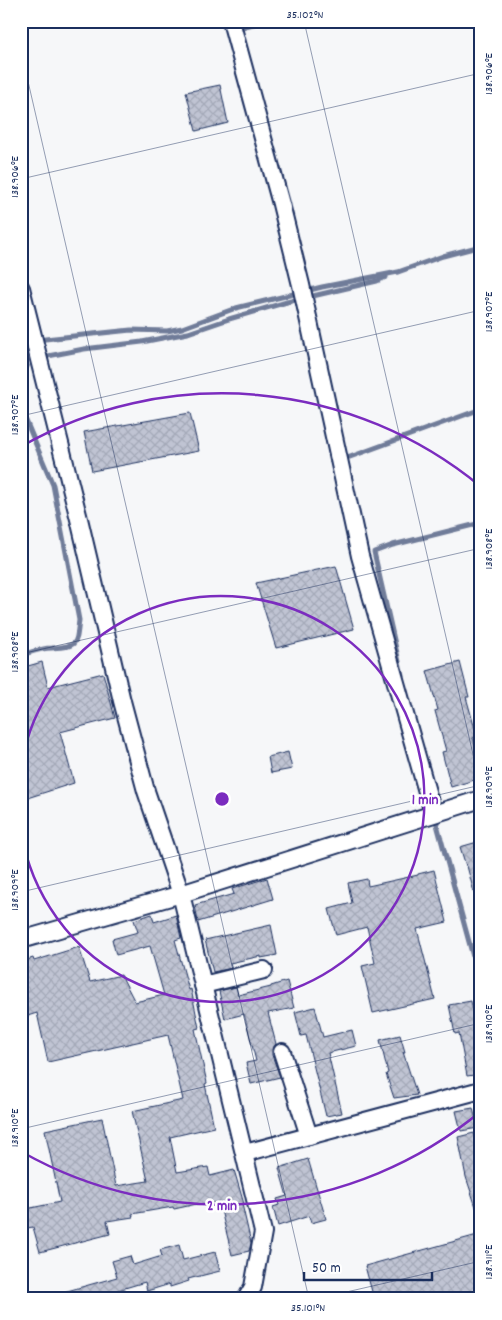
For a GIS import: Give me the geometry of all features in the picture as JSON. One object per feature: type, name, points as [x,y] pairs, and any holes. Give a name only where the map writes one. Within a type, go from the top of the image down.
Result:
[{"type":"street","points":[[231,21],[281,204],[306,305],[360,556],[433,813]]},
{"type":"street","points":[[21,288],[122,700],[146,790],[181,894],[263,1232],[253,1287],[246,1299]]},
{"type":"street","points":[[21,940],[181,894],[481,799]]},
{"type":"street","points":[[203,985],[264,970]]},
{"type":"street","points":[[282,1052],[309,1136]]},
{"type":"street","points":[[245,1153],[480,1091]]},
{"type":"building","points":[[220,85],[228,123],[196,131],[186,92]]},
{"type":"building","points":[[190,413],[199,451],[92,471],[84,432]]},
{"type":"building","points":[[336,566],[354,629],[276,648],[256,583]]},
{"type":"building","points":[[42,662],[48,687],[103,673],[115,718],[60,732],[74,783],[21,800],[21,668]]},
{"type":"building","points":[[460,662],[469,697],[466,697],[477,736],[473,738],[481,766],[481,778],[451,787],[442,752],[446,751],[435,711],[438,710],[427,671]]},
{"type":"building","points":[[288,752],[292,769],[271,773],[268,757]]},
{"type":"building","points":[[481,841],[481,899],[476,900],[460,847]]},
{"type":"building","points":[[434,870],[447,922],[417,929],[435,999],[373,1013],[362,966],[375,963],[367,927],[336,935],[329,909],[352,903],[348,883],[367,879],[368,886]]},
{"type":"building","points":[[267,878],[273,899],[198,922],[195,905],[234,894],[232,889]]},
{"type":"building","points":[[152,914],[154,922],[176,915],[181,938],[175,940],[189,990],[191,989],[199,1028],[195,1029],[207,1083],[205,1084],[214,1127],[170,1137],[177,1172],[208,1167],[210,1176],[234,1170],[244,1204],[242,1204],[251,1243],[249,1251],[232,1255],[219,1202],[132,1214],[133,1217],[107,1221],[110,1234],[40,1252],[33,1227],[21,1229],[21,1210],[60,1202],[45,1130],[102,1118],[116,1186],[148,1181],[132,1111],[183,1100],[168,1035],[48,1062],[37,1013],[21,1018],[21,962],[33,958],[34,961],[79,947],[90,982],[121,975],[135,1002],[164,995],[150,946],[116,955],[112,939],[138,932],[134,920]]},
{"type":"building","points":[[271,925],[277,955],[261,958],[261,956],[230,963],[232,968],[213,972],[205,940]]},
{"type":"building","points":[[287,981],[294,1008],[268,1013],[276,1044],[272,1049],[272,1055],[280,1077],[251,1084],[246,1063],[256,1061],[244,1014],[225,1019],[219,991],[236,987],[238,995]]},
{"type":"building","points":[[471,1001],[479,1044],[481,1043],[481,1074],[467,1076],[459,1033],[455,1034],[449,1005]]},
{"type":"building","points":[[315,1007],[323,1037],[352,1030],[356,1046],[328,1053],[342,1113],[326,1116],[306,1035],[301,1036],[295,1012]]},
{"type":"building","points":[[400,1035],[405,1052],[403,1052],[417,1095],[394,1098],[386,1074],[388,1073],[380,1040]]},
{"type":"building","points":[[473,1108],[478,1128],[461,1131],[456,1111]]},
{"type":"building","points":[[474,1133],[481,1162],[481,1209],[477,1210],[466,1177],[458,1137]]},
{"type":"building","points":[[308,1159],[326,1219],[311,1223],[309,1216],[278,1226],[273,1207],[279,1205],[277,1199],[287,1196],[279,1168]]},
{"type":"building","points":[[481,1234],[481,1299],[374,1299],[365,1266]]},
{"type":"building","points":[[179,1245],[183,1260],[215,1252],[220,1271],[188,1279],[189,1281],[170,1287],[170,1284],[147,1291],[145,1282],[98,1296],[98,1299],[54,1299],[53,1295],[117,1277],[112,1261],[130,1256],[133,1265],[162,1256],[160,1250]]},
{"type":"waterway","points":[[242,27],[265,21]]},
{"type":"waterway","points":[[45,339],[131,330],[167,331],[182,328],[236,308],[322,287],[398,272],[443,256],[481,246]]},
{"type":"waterway","points":[[48,356],[188,333],[287,302],[377,281],[386,277]]},
{"type":"waterway","points":[[21,329],[25,342]]},
{"type":"waterway","points":[[21,379],[27,366]]},
{"type":"waterway","points":[[21,409],[53,485],[79,620],[76,640],[71,645],[40,649],[21,655]]},
{"type":"waterway","points":[[350,457],[481,409]]},
{"type":"waterway","points":[[402,675],[374,552],[393,545],[481,523]]},
{"type":"waterway","points":[[435,817],[481,986]]}]
